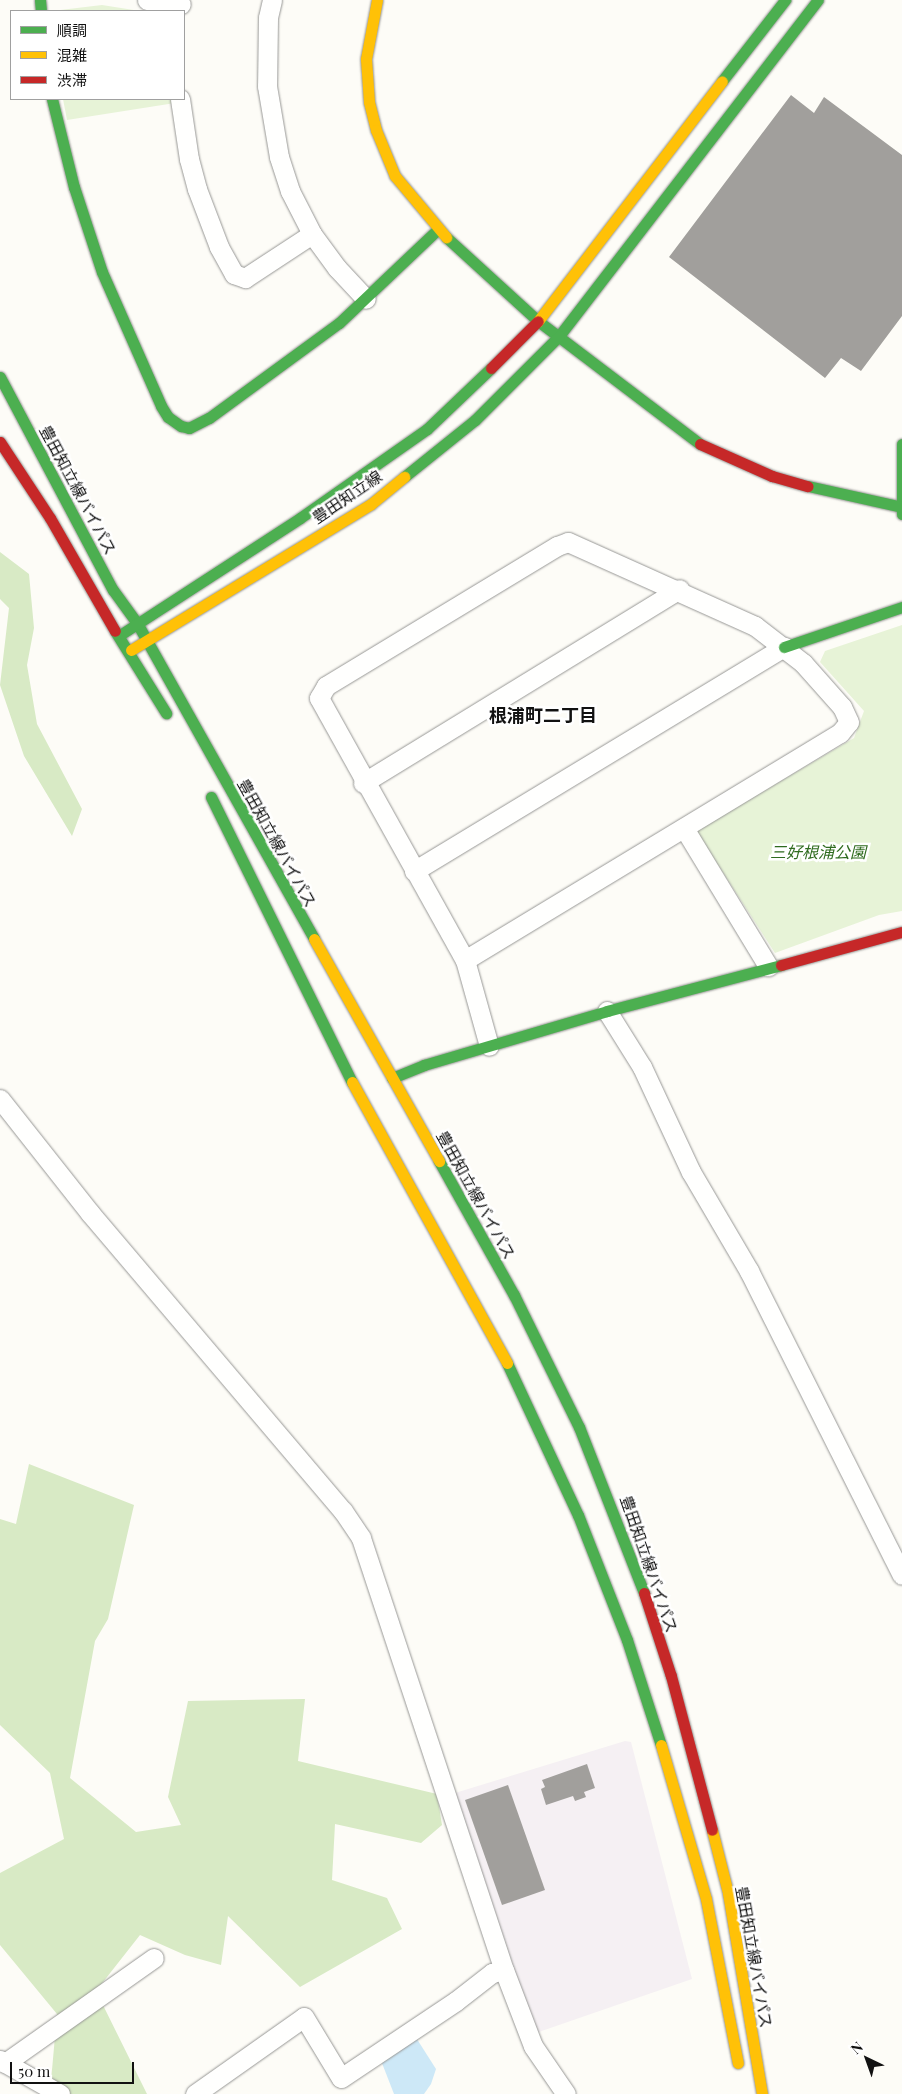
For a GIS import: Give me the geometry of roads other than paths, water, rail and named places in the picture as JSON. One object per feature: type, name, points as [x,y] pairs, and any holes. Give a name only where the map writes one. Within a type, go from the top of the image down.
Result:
[{"type":"main road","points":[[377,0],[366,59],[369,102],[376,130],[395,176],[438,229],[538,321],[694,441],[772,476],[846,497],[902,509],[902,444]]},
{"type":"main road","name":"豊田知立線","points":[[118,636],[300,518],[427,429],[470,392],[538,321],[785,0]]},
{"type":"main road","name":"豊田知立線","points":[[127,652],[371,504],[476,420],[559,336],[818,0]]},
{"type":"main road","points":[[52,100],[74,187],[102,272],[161,406],[173,422],[189,428],[209,418],[266,379],[366,299],[438,229]]},
{"type":"main road","name":"豊田知立線バイパス","points":[[0,378],[113,590],[137,623],[514,1295],[579,1427],[630,1552],[671,1676],[728,1893],[762,2094]]},
{"type":"main road","points":[[0,442],[50,518],[127,652],[172,724]]},
{"type":"main road","points":[[784,647],[902,607]]},
{"type":"main road","points":[[206,787],[336,1053],[492,1332],[578,1515],[627,1640],[672,1778],[706,1899],[740,2076]]},
{"type":"main road","points":[[392,1078],[424,1064],[606,1011],[768,966],[902,932]]},
{"type":"street","points":[[147,0],[182,5]]},
{"type":"street","points":[[272,0],[268,18],[268,94],[279,157],[290,191],[312,234],[337,268],[366,299]]},
{"type":"street","points":[[180,100],[189,159],[197,189],[219,247],[234,274],[245,278],[312,234]]},
{"type":"street","points":[[465,960],[684,828],[846,727],[849,722],[842,707],[784,647],[755,626],[679,589],[568,542],[557,546],[326,686],[319,698],[363,783],[465,960],[489,1046]]},
{"type":"street","points":[[363,783],[679,589]]},
{"type":"street","points":[[414,871],[784,647]]},
{"type":"street","points":[[684,828],[768,966]]},
{"type":"street","points":[[606,1011],[642,1067],[691,1172],[749,1271],[902,1575]]},
{"type":"street","points":[[0,1099],[90,1213],[343,1511],[361,1538],[504,1970],[534,2046],[566,2094]]},
{"type":"street","points":[[60,2094],[2,2061],[154,1958]]},
{"type":"street","points":[[195,2094],[304,2017],[341,2078],[456,2002],[492,1973],[504,1970]]},
{"type":"water","points":[[415,2036],[436,2069],[431,2084],[424,2094],[394,2094],[380,2058]]},
{"type":"district","name":"根浦町二丁目","points":[[543,715]]},
{"type":"park label","name":"三好根浦公園","points":[[818,852]]}]
